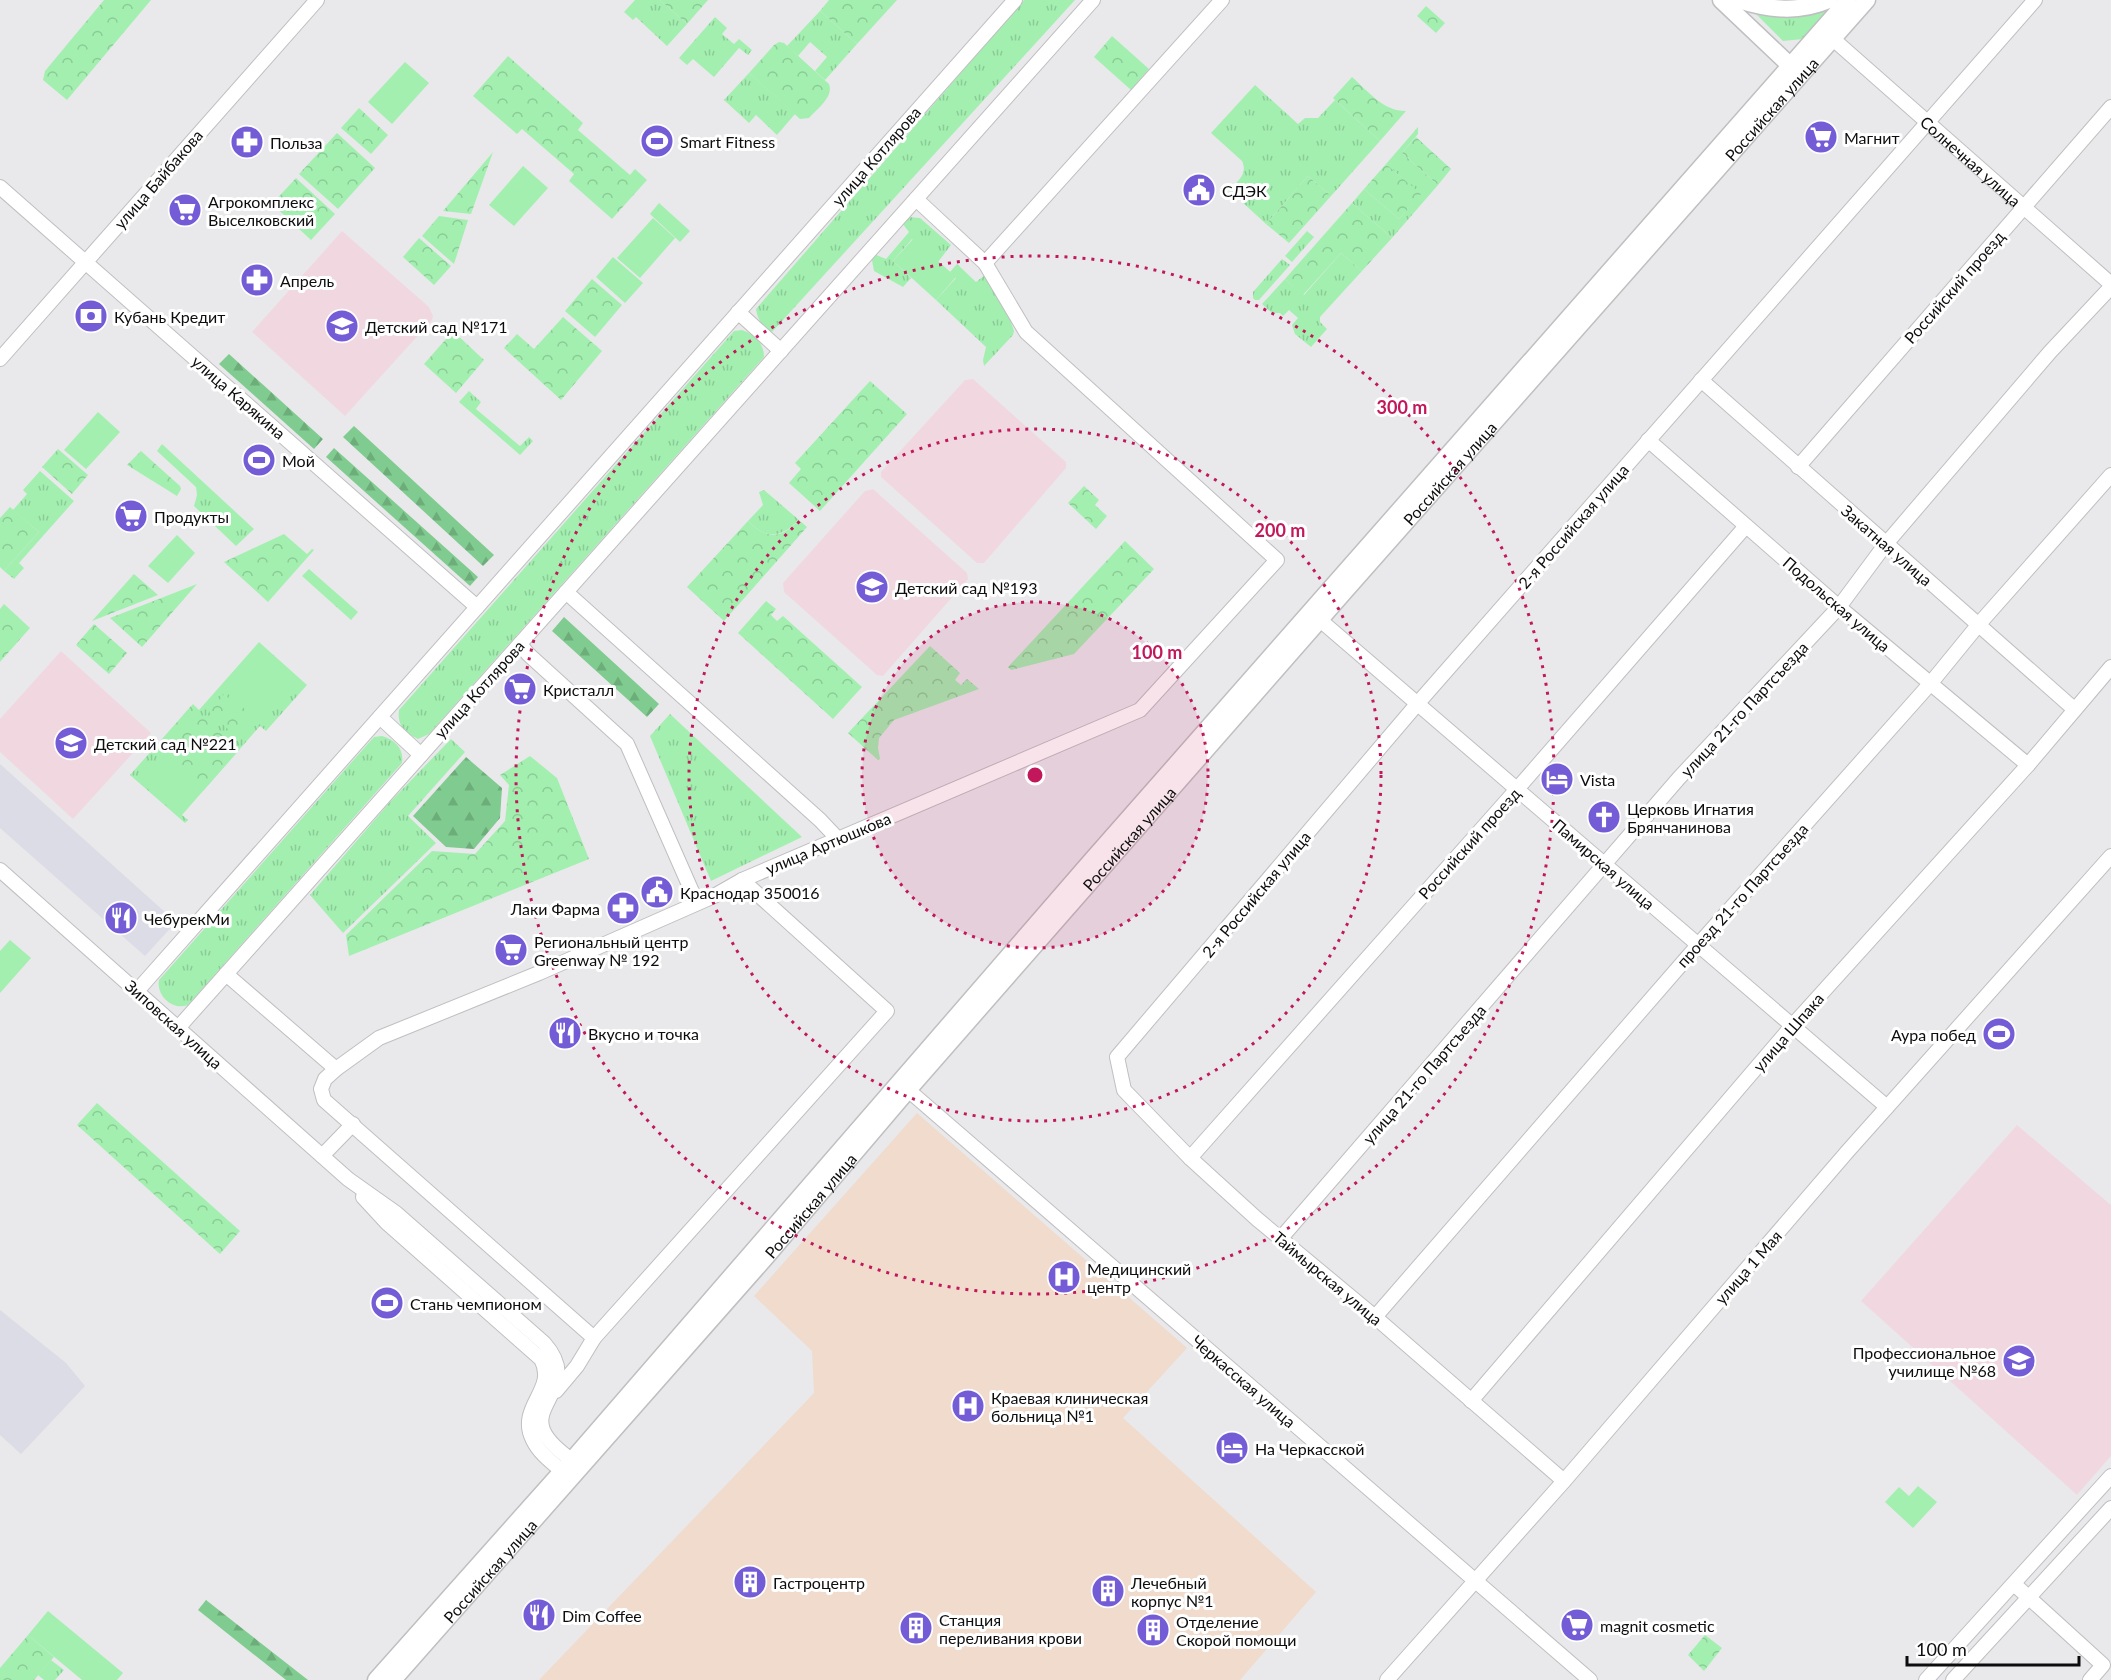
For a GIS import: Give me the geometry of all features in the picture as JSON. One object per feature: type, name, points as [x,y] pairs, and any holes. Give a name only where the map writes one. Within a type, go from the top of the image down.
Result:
[{"type":"main road","points":[[1721,0],[1796,71]]},
{"type":"main road","points":[[1738,0],[1796,10],[1829,0]]},
{"type":"main road","name":"Российская улица","points":[[903,1086],[1320,620],[1796,71],[1848,0]]},
{"type":"main road","name":"Российская улица","points":[[393,1680],[571,1469],[903,1086],[1796,71],[1833,39],[1867,0]]},
{"type":"main road","name":"Российская улица","points":[[376,1680],[571,1469]]},
{"type":"street","name":"улица Байбакова","points":[[0,359],[317,0]]},
{"type":"street","name":"улица Котлярова","points":[[137,991],[1015,0]]},
{"type":"street","name":"улица Котлярова","points":[[178,1028],[1094,0]]},
{"type":"street","points":[[916,199],[985,262],[1222,0]]},
{"type":"street","name":"2-я Российская улица","points":[[1118,1057],[1418,703],[2035,0]]},
{"type":"street","name":"Солнечная улица","points":[[1833,39],[2111,286]]},
{"type":"street","name":"Российский проезд","points":[[1798,467],[2111,107]]},
{"type":"street","name":"улица Карякина","points":[[0,187],[477,607]]},
{"type":"street","name":"улица Артюшкова","points":[[336,1069],[379,1038],[539,973],[714,896],[742,880],[1140,710],[1277,560],[1026,332],[985,262]]},
{"type":"street","name":"улица 21-го Партсъезда","points":[[1281,1239],[1679,778],[1839,607],[1885,545],[2050,352],[2111,286]]},
{"type":"street","points":[[738,312],[781,351]]},
{"type":"street","name":"Закатная улица","points":[[1701,380],[1885,545],[2074,709]]},
{"type":"street","name":"Подольская улица","points":[[1648,440],[1839,607],[2028,765]]},
{"type":"street","name":"проезд 21-го Партсъезда","points":[[1375,1317],[1698,945],[1930,684],[1978,624],[2111,475]]},
{"type":"street","name":"Российский проезд","points":[[1190,1158],[1518,788],[1746,526]]},
{"type":"street","points":[[566,592],[838,839]]},
{"type":"street","name":"Памирская улица","points":[[1320,620],[1887,1107]]},
{"type":"street","points":[[520,644],[528,654],[627,744],[697,903]]},
{"type":"street","name":"улица Шпака","points":[[1471,1401],[1792,1026],[2028,765],[2111,667]]},
{"type":"street","points":[[380,717],[421,755]]},
{"type":"street","name":"улица 1 Мая","points":[[1387,1680],[1564,1480],[1887,1107],[2111,856]]},
{"type":"street","name":"Зиповская улица","points":[[0,870],[348,1179],[396,1213],[544,1343],[553,1356],[557,1369],[557,1380],[554,1394],[543,1411],[542,1427],[571,1469]]},
{"type":"street","points":[[554,1394],[577,1366],[594,1338],[887,1011],[742,880]]},
{"type":"street","points":[[226,974],[336,1069],[325,1079],[321,1089],[324,1100],[594,1338]]},
{"type":"street","name":"Таймырская улица","points":[[1118,1057],[1124,1090],[1190,1158],[1281,1239],[1564,1480]]},
{"type":"street","name":"Черкасская улица","points":[[903,1086],[1590,1680]]},
{"type":"street","points":[[322,1156],[353,1124]]},
{"type":"street","name":"Зиповская улица","points":[[348,1179],[387,1224],[540,1359],[546,1376],[530,1411],[529,1429],[537,1447],[571,1469]]},
{"type":"street","points":[[1926,1680],[2111,1476]]},
{"type":"street","points":[[1953,1680],[2111,1508]]},
{"type":"street","points":[[2014,1584],[2103,1665],[2090,1680]]},
{"type":"shaded area","name":"Детский сад №171","points":[[342,231],[429,307],[433,316],[432,320],[345,416],[252,332]]},
{"type":"shaded area","points":[[973,379],[1066,462],[1066,468],[984,563],[977,563],[881,477],[881,472],[965,380]]},
{"type":"shaded area","name":"Детский сад №193","points":[[873,489],[967,573],[968,579],[883,676],[877,675],[784,592],[783,583],[865,491]]},
{"type":"shaded area","name":"Детский сад №221","points":[[61,651],[151,733],[73,819],[0,752],[0,719]]},
{"type":"shaded area","points":[[0,764],[176,922],[145,956],[0,828]]},
{"type":"shaded area","name":"Краевая клиническая больница №1","points":[[917,1113],[1187,1348],[1123,1418],[1316,1592],[1240,1680],[539,1680],[814,1393],[812,1351],[754,1296]]},
{"type":"shaded area","name":"Профессиональное училище №68","points":[[2017,1125],[2111,1205],[2111,1456],[2077,1495],[1861,1301]]},
{"type":"shaded area","points":[[0,1310],[66,1363],[85,1386],[21,1454],[0,1435]]},
{"type":"green space","points":[[104,0],[151,0],[67,100],[43,80],[45,71]]},
{"type":"green space","points":[[635,0],[660,0],[687,24],[667,46],[636,17],[633,20],[624,12]]},
{"type":"green space","points":[[660,0],[708,0],[687,24]]},
{"type":"green space","points":[[829,0],[897,0],[857,44],[820,11]]},
{"type":"green space","points":[[1024,0],[1075,0],[772,332],[766,328],[759,320],[756,309]]},
{"type":"green space","points":[[1426,6],[1445,23],[1436,33],[1417,16]]},
{"type":"green space","points":[[1831,7],[1803,39],[1783,41],[1757,15],[1757,13]]},
{"type":"green space","points":[[820,11],[857,44],[825,80],[815,71],[827,57],[810,42],[798,56],[787,46]]},
{"type":"green space","points":[[715,17],[727,28],[722,34],[734,44],[739,39],[752,50],[748,55],[739,48],[714,77],[693,59],[687,65],[679,58]]},
{"type":"green space","points":[[1112,36],[1149,69],[1131,90],[1094,57]]},
{"type":"green space","points":[[779,42],[784,43],[829,84],[827,98],[809,118],[800,119],[749,73]]},
{"type":"green space","points":[[508,56],[583,123],[578,130],[630,175],[635,169],[647,180],[612,219],[569,181],[574,174],[522,129],[517,134],[473,96]]},
{"type":"green space","points":[[405,62],[429,83],[392,124],[368,102]]},
{"type":"green space","points":[[749,73],[795,114],[777,135],[756,115],[749,123],[724,100]]},
{"type":"green space","points":[[1352,77],[1383,104],[1406,111],[1380,141],[1333,98]]},
{"type":"green space","points":[[1255,85],[1298,124],[1305,118],[1318,118],[1335,100],[1380,141],[1331,196],[1308,176],[1266,224],[1229,190],[1243,174],[1244,166],[1242,161],[1211,133]]},
{"type":"green space","points":[[359,108],[388,135],[371,154],[341,128]]},
{"type":"green space","points":[[1418,127],[1418,134],[1402,153],[1438,185],[1392,238],[1352,203],[1364,189],[1399,219],[1420,194],[1386,164]]},
{"type":"green space","points":[[337,133],[375,168],[338,209],[299,174]]},
{"type":"green space","points":[[1416,137],[1451,169],[1438,185],[1402,153]]},
{"type":"green space","points":[[493,152],[471,214],[443,211]]},
{"type":"green space","points":[[1386,164],[1421,194],[1399,219],[1364,189]]},
{"type":"green space","points":[[523,166],[548,188],[514,226],[489,205]]},
{"type":"green space","points":[[1308,176],[1331,196],[1289,243],[1266,224]]},
{"type":"green space","points":[[296,178],[335,214],[311,240],[272,204]]},
{"type":"green space","points":[[659,203],[690,231],[680,242],[650,214]]},
{"type":"green space","points":[[1352,203],[1392,238],[1362,271],[1341,253],[1303,295],[1285,279]]},
{"type":"green space","points":[[439,216],[468,220],[454,264],[422,236]]},
{"type":"green space","points":[[909,217],[920,218],[951,245],[938,262],[912,239],[893,261],[911,278],[903,287],[874,271],[872,260],[874,254],[886,259],[909,232],[902,223]]},
{"type":"green space","points":[[653,218],[675,238],[640,278],[617,258]]},
{"type":"green space","points":[[1307,231],[1314,237],[1292,262],[1285,256]]},
{"type":"green space","points":[[419,238],[451,266],[434,285],[403,257]]},
{"type":"green space","points":[[913,239],[956,277],[936,300],[893,261]]},
{"type":"green space","points":[[1341,253],[1362,271],[1320,317],[1320,322],[1327,329],[1311,347],[1295,334],[1292,325],[1298,318],[1289,310],[1283,316],[1280,313],[1272,313],[1262,304],[1285,279],[1304,295]]},
{"type":"green space","points":[[613,257],[643,283],[625,303],[596,277]]},
{"type":"green space","points":[[1282,259],[1290,265],[1259,300],[1255,300],[1253,292]]},
{"type":"green space","points":[[957,264],[976,282],[985,275],[1010,319],[1014,331],[1013,335],[984,366],[986,347],[936,300],[956,278],[950,272]]},
{"type":"green space","points":[[592,279],[622,305],[595,337],[565,311]]},
{"type":"green space","points":[[563,317],[602,351],[561,400],[504,348],[517,334],[534,349]]},
{"type":"green space","points":[[742,330],[758,340],[764,357],[429,734],[418,739],[405,731],[400,724],[399,710],[734,331]]},
{"type":"green space","points":[[453,331],[484,360],[456,393],[424,364]]},
{"type":"green space","points":[[229,354],[323,439],[314,449],[219,364]]},
{"type":"green space","points":[[870,381],[907,414],[820,511],[789,483],[801,469],[795,463]]},
{"type":"green space","points":[[469,391],[481,402],[476,409],[520,446],[529,437],[533,441],[520,455],[459,402]]},
{"type":"green space","points":[[98,412],[120,432],[86,469],[64,450]]},
{"type":"green space","points":[[354,426],[494,555],[483,566],[343,437]]},
{"type":"green space","points":[[162,444],[254,529],[236,546],[194,506],[197,495],[196,487],[157,451]]},
{"type":"green space","points":[[334,448],[478,577],[470,586],[326,457]]},
{"type":"green space","points":[[58,449],[88,475],[72,494],[42,467]]},
{"type":"green space","points":[[141,451],[180,486],[181,489],[177,496],[127,465]]},
{"type":"green space","points":[[40,471],[74,501],[19,563],[24,568],[14,579],[4,571],[39,532],[13,510],[27,494],[23,490]]},
{"type":"green space","points":[[1084,486],[1099,500],[1095,505],[1107,516],[1096,529],[1068,503]]},
{"type":"green space","points":[[764,490],[799,520],[786,530],[774,534],[761,531],[748,521],[763,505],[759,492]]},
{"type":"green space","points":[[10,507],[39,532],[4,571],[0,567],[0,518]]},
{"type":"green space","points":[[799,520],[807,527],[724,621],[687,587],[748,521],[761,532],[774,535],[786,531]]},
{"type":"green space","points":[[284,534],[307,554],[312,549],[314,550],[268,602],[224,562]]},
{"type":"green space","points":[[177,535],[195,553],[168,583],[148,566]]},
{"type":"green space","points":[[1125,541],[1154,569],[1074,654],[1011,670],[1008,667]]},
{"type":"green space","points":[[309,569],[358,612],[351,620],[302,576]]},
{"type":"green space","points":[[134,574],[158,595],[92,621]]},
{"type":"green space","points":[[197,584],[142,647],[110,618]]},
{"type":"green space","points":[[766,601],[776,609],[771,615],[777,621],[783,616],[862,687],[833,719],[738,633]]},
{"type":"green space","points":[[4,604],[30,628],[0,662],[0,609]]},
{"type":"green space","points":[[564,617],[659,704],[647,717],[552,631]]},
{"type":"green space","points":[[94,624],[127,653],[109,674],[76,645]]},
{"type":"green space","points":[[259,642],[307,685],[266,731],[260,726],[182,815],[188,820],[185,823],[130,775],[193,704],[199,710]]},
{"type":"green space","points":[[930,646],[960,673],[955,680],[961,685],[967,679],[979,689],[894,720],[879,738],[880,759],[878,760],[848,733]]},
{"type":"green space","points":[[264,649],[293,675],[258,716],[228,689]]},
{"type":"green space","points":[[226,692],[256,719],[239,739],[209,712]]},
{"type":"green space","points":[[191,706],[240,749],[203,791],[155,748]]},
{"type":"green space","points":[[670,714],[802,837],[711,881],[650,736]]},
{"type":"green space","points":[[382,736],[398,745],[402,753],[402,763],[188,1005],[177,1006],[167,1001],[160,992],[159,980],[374,737]]},
{"type":"green space","points":[[451,739],[465,752],[408,816],[436,843],[343,933],[310,895],[390,802]]},
{"type":"green space","points":[[530,756],[557,778],[589,859],[349,956],[346,935],[432,851],[475,854],[505,821],[509,785],[500,775]]},
{"type":"green space","points":[[466,757],[502,788],[500,818],[474,849],[446,847],[413,816]]},
{"type":"green space","points":[[164,758],[197,787],[174,812],[141,783]]},
{"type":"green space","points":[[10,940],[31,958],[0,993],[0,951]]},
{"type":"green space","points":[[97,1103],[240,1231],[220,1254],[77,1125]]},
{"type":"green space","points":[[1918,1486],[1937,1502],[1913,1528],[1885,1502],[1899,1487],[1909,1496]]},
{"type":"green space","points":[[206,1600],[308,1680],[286,1680],[198,1610]]},
{"type":"green space","points":[[48,1611],[123,1673],[117,1680],[82,1680],[28,1635]]},
{"type":"green space","points":[[28,1635],[54,1657],[34,1680],[0,1680],[0,1668]]},
{"type":"green space","points":[[1705,1635],[1722,1648],[1704,1671],[1688,1655]]},
{"type":"green space","points":[[51,1660],[64,1670],[55,1680],[44,1680],[38,1675]]},
{"type":"place","name":"Магнит","points":[[1821,137]]},
{"type":"place","name":"Smart Fitness","points":[[657,141]]},
{"type":"place","name":"Польза","points":[[247,142]]},
{"type":"place","name":"СДЭК","points":[[1199,190]]},
{"type":"place","name":"Агрокомплекс Выселковский","points":[[185,210]]},
{"type":"place","name":"Апрель","points":[[257,280]]},
{"type":"place","name":"Кубань Кредит","points":[[91,316]]},
{"type":"place","name":"Детский сад №171","points":[[342,326]]},
{"type":"place","name":"Мой","points":[[259,460]]},
{"type":"place","name":"Продукты","points":[[131,516]]},
{"type":"place","name":"Детский сад №193","points":[[872,587]]},
{"type":"place","name":"Кристалл","points":[[520,689]]},
{"type":"place","name":"Детский сад №221","points":[[71,743]]},
{"type":"place","name":"Vista","points":[[1557,779]]},
{"type":"place","name":"Церковь Игнатия Брянчанинова","points":[[1604,817]]},
{"type":"place","name":"Краснодар 350016","points":[[657,892]]},
{"type":"place","name":"Лаки Фарма","points":[[623,908]]},
{"type":"place","name":"ЧебурекМи","points":[[121,918]]},
{"type":"place","name":"Региональный центр Greenway № 192","points":[[511,950]]},
{"type":"place","name":"Вкусно и точка","points":[[565,1033]]},
{"type":"place","name":"Аура побед","points":[[1999,1034]]},
{"type":"place","name":"Медицинский центр","points":[[1064,1277]]},
{"type":"place","name":"Стань чемпионом","points":[[387,1303]]},
{"type":"place","name":"Профессиональное училище №68","points":[[2019,1361]]},
{"type":"place","name":"Краевая клиническая больница №1","points":[[968,1406]]},
{"type":"place","name":"На Черкасской","points":[[1232,1448]]},
{"type":"place","name":"Гастроцентр","points":[[750,1582]]},
{"type":"place","name":"Лечебный корпус №1","points":[[1108,1591]]},
{"type":"place","name":"Dim Coffee","points":[[539,1615]]},
{"type":"place","name":"magnit cosmetic","points":[[1577,1625]]},
{"type":"place","name":"Станция переливания крови","points":[[916,1628]]},
{"type":"place","name":"Отделение Скорой помощи","points":[[1153,1630]]}]
